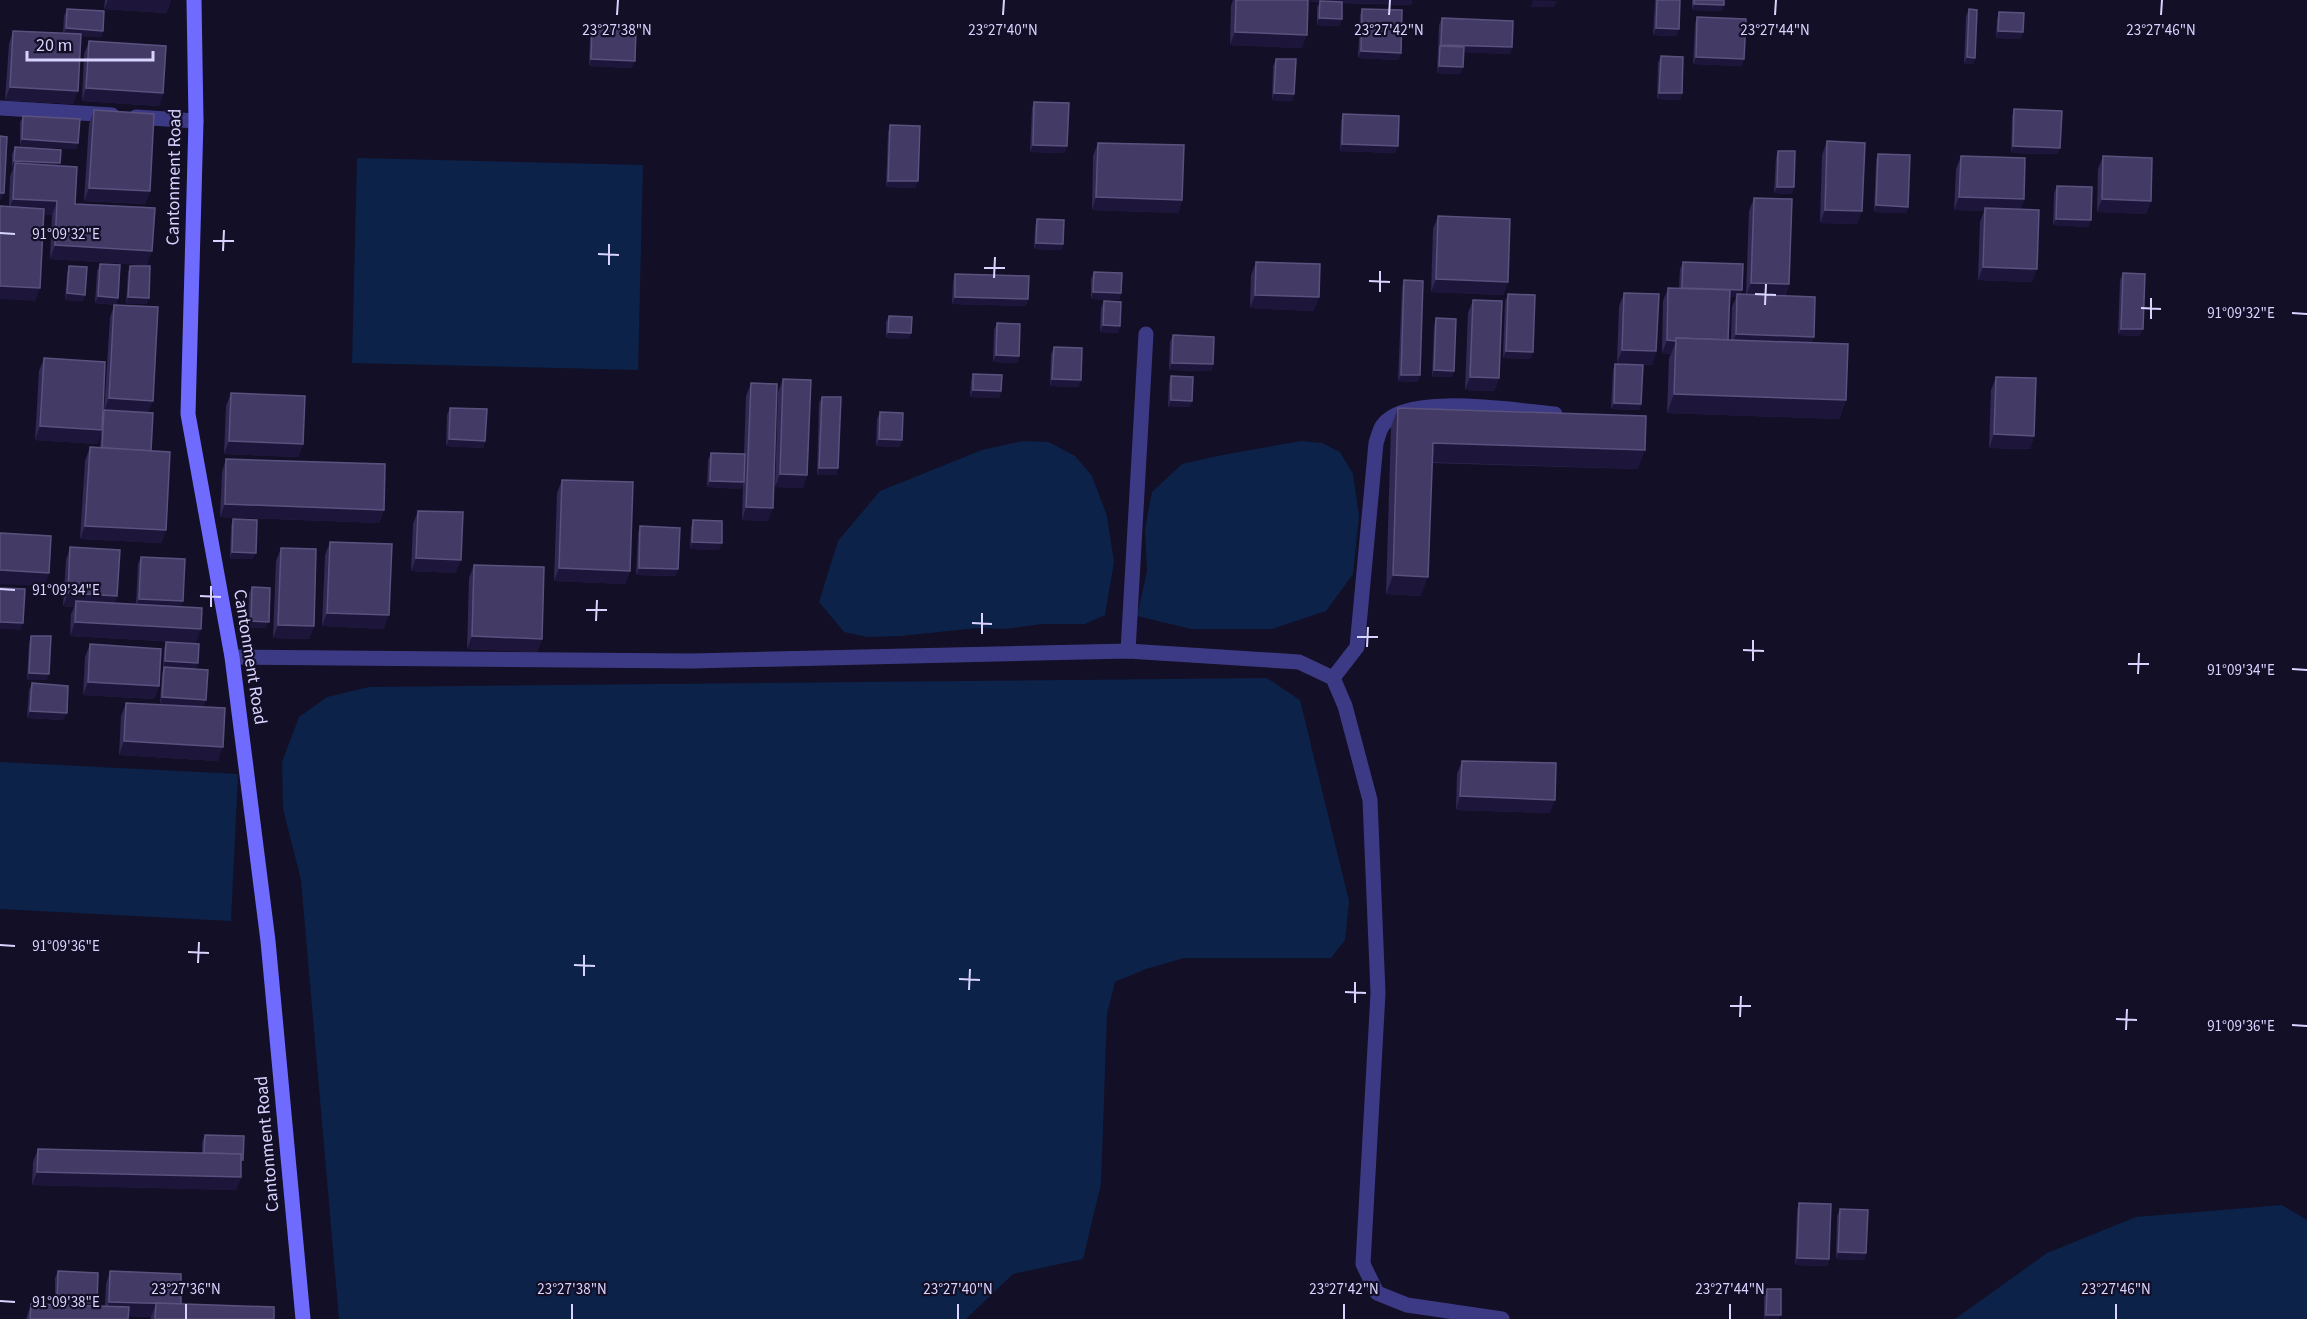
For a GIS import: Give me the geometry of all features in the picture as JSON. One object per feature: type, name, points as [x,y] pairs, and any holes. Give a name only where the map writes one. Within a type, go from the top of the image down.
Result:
[{"type":"main road","name":"Cantonment Road","points":[[194,0],[196,121],[188,414],[232,657],[268,941],[303,1319]]},
{"type":"street","points":[[0,108],[196,121]]},
{"type":"street","points":[[1128,651],[1146,334]]},
{"type":"street","points":[[1333,678],[1357,647],[1376,443],[1383,424],[1401,412],[1423,406],[1447,405],[1570,415]]},
{"type":"street","points":[[232,657],[691,660],[1128,651],[1299,662],[1333,678],[1345,706],[1370,800],[1378,993],[1363,1264],[1377,1293],[1407,1305],[1502,1319]]},
{"type":"water","points":[[357,158],[643,165],[638,370],[352,363]]},
{"type":"water","points":[[1023,441],[1049,442],[1075,456],[1092,476],[1107,516],[1114,562],[1105,615],[1085,624],[1042,624],[1004,629],[978,628],[900,636],[867,637],[844,632],[819,602],[838,541],[880,491],[982,450]]},
{"type":"water","points":[[1301,441],[1322,443],[1340,452],[1353,474],[1359,516],[1353,574],[1326,611],[1272,629],[1191,629],[1137,616],[1147,571],[1145,529],[1152,492],[1182,464]]},
{"type":"water","points":[[1267,678],[1300,700],[1349,901],[1345,940],[1331,958],[1184,958],[1146,969],[1115,982],[1107,1014],[1101,1184],[1083,1259],[1013,1274],[966,1319],[339,1319],[301,880],[283,809],[282,762],[299,717],[327,697],[369,687]]},
{"type":"water","points":[[0,762],[238,774],[231,921],[0,909]]},
{"type":"water","points":[[2282,1205],[2307,1220],[2307,1319],[1955,1319],[2047,1253],[2136,1217]]},
{"type":"building","points":[[1236,0],[1308,0],[1307,35],[1235,32]]},
{"type":"building","points":[[1657,0],[1680,0],[1679,29],[1656,28]]},
{"type":"building","points":[[1694,0],[1724,0],[1724,5],[1694,4]]},
{"type":"building","points":[[1320,1],[1342,2],[1342,19],[1319,18]]},
{"type":"building","points":[[67,9],[104,11],[103,31],[66,28]]},
{"type":"building","points":[[1362,9],[1402,10],[1401,53],[1361,51]]},
{"type":"building","points":[[1969,9],[1977,10],[1975,58],[1967,57]]},
{"type":"building","points":[[1999,12],[2024,13],[2023,32],[1998,31]]},
{"type":"building","points":[[1697,17],[1746,19],[1744,59],[1696,57]]},
{"type":"building","points":[[1442,18],[1513,21],[1512,47],[1441,45]]},
{"type":"building","points":[[592,27],[636,28],[635,61],[591,59]]},
{"type":"building","points":[[13,31],[81,34],[78,91],[10,87]]},
{"type":"building","points":[[89,41],[166,46],[163,93],[86,88]]},
{"type":"building","points":[[1440,46],[1464,47],[1463,67],[1439,66]]},
{"type":"building","points":[[1661,56],[1683,57],[1682,93],[1659,93]]},
{"type":"building","points":[[1276,59],[1296,59],[1294,94],[1274,93]]},
{"type":"building","points":[[1034,102],[1069,103],[1067,146],[1033,145]]},
{"type":"building","points":[[2014,109],[2062,111],[2060,148],[2013,146]]},
{"type":"building","points":[[94,110],[154,114],[150,191],[89,188]]},
{"type":"building","points":[[1343,114],[1399,116],[1398,146],[1342,144]]},
{"type":"building","points":[[23,116],[80,119],[78,143],[22,139]]},
{"type":"building","points":[[890,125],[920,126],[918,181],[888,181]]},
{"type":"building","points":[[0,136],[7,137],[4,193],[0,193]]},
{"type":"building","points":[[1827,141],[1865,143],[1862,211],[1825,210]]},
{"type":"building","points":[[1098,143],[1184,145],[1182,200],[1096,197]]},
{"type":"building","points":[[15,147],[61,150],[60,163],[14,161]]},
{"type":"building","points":[[1778,151],[1795,151],[1794,187],[1777,187]]},
{"type":"building","points":[[1878,154],[1910,155],[1908,207],[1876,205]]},
{"type":"building","points":[[1961,156],[2025,158],[2024,199],[1959,197]]},
{"type":"building","points":[[2103,156],[2152,158],[2151,201],[2102,199]]},
{"type":"building","points":[[15,163],[77,167],[75,204],[155,208],[152,251],[55,245],[57,201],[13,199]]},
{"type":"building","points":[[2057,186],[2092,187],[2091,220],[2056,219]]},
{"type":"building","points":[[1754,198],[1792,199],[1789,284],[1751,283]]},
{"type":"building","points":[[0,206],[44,209],[40,288],[0,286]]},
{"type":"building","points":[[1985,208],[2039,210],[2037,269],[1983,267]]},
{"type":"building","points":[[1438,216],[1510,219],[1508,282],[1436,279]]},
{"type":"building","points":[[1037,219],[1064,220],[1063,244],[1036,243]]},
{"type":"building","points":[[1256,262],[1320,264],[1319,297],[1255,295]]},
{"type":"building","points":[[1683,262],[1743,264],[1742,290],[1682,288]]},
{"type":"building","points":[[100,264],[120,265],[118,298],[98,296]]},
{"type":"building","points":[[69,266],[87,267],[85,295],[67,293]]},
{"type":"building","points":[[130,266],[150,266],[149,298],[128,297]]},
{"type":"building","points":[[1094,272],[1122,273],[1121,293],[1093,292]]},
{"type":"building","points":[[2123,273],[2145,274],[2143,329],[2121,329]]},
{"type":"building","points":[[955,274],[1029,276],[1028,299],[955,297]]},
{"type":"building","points":[[1404,280],[1423,281],[1420,375],[1401,375]]},
{"type":"building","points":[[1668,288],[1730,290],[1728,340],[1676,338],[1676,341],[1667,340]]},
{"type":"building","points":[[1624,293],[1659,294],[1656,351],[1622,350]]},
{"type":"building","points":[[1508,294],[1535,295],[1533,352],[1506,351]]},
{"type":"building","points":[[1737,294],[1815,297],[1814,337],[1736,334]]},
{"type":"building","points":[[1473,300],[1502,301],[1499,378],[1470,377]]},
{"type":"building","points":[[1104,301],[1121,302],[1120,326],[1103,325]]},
{"type":"building","points":[[114,305],[158,307],[153,401],[109,398]]},
{"type":"building","points":[[889,316],[912,317],[911,333],[888,332]]},
{"type":"building","points":[[1436,318],[1456,319],[1454,371],[1434,370]]},
{"type":"building","points":[[997,323],[1020,324],[1019,356],[996,355]]},
{"type":"building","points":[[1173,335],[1214,337],[1213,364],[1172,363]]},
{"type":"building","points":[[1676,338],[1848,344],[1846,400],[1674,394]]},
{"type":"building","points":[[1054,347],[1082,348],[1081,380],[1052,379]]},
{"type":"building","points":[[44,358],[105,362],[102,430],[40,426]]},
{"type":"building","points":[[1615,364],[1643,365],[1641,404],[1614,403]]},
{"type":"building","points":[[973,374],[1002,375],[1001,391],[973,390]]},
{"type":"building","points":[[1171,376],[1193,377],[1192,401],[1171,400]]},
{"type":"building","points":[[1996,377],[2036,378],[2034,436],[1994,434]]},
{"type":"building","points":[[783,379],[811,380],[807,475],[780,474]]},
{"type":"building","points":[[751,383],[777,384],[773,508],[746,507]]},
{"type":"building","points":[[231,393],[305,396],[303,444],[229,441]]},
{"type":"building","points":[[822,397],[841,397],[838,468],[819,468]]},
{"type":"building","points":[[450,408],[487,409],[485,441],[449,439]]},
{"type":"building","points":[[1398,408],[1646,416],[1645,450],[1433,443],[1428,577],[1393,575]]},
{"type":"building","points":[[104,410],[153,413],[151,451],[102,448]]},
{"type":"building","points":[[880,412],[903,413],[902,440],[879,439]]},
{"type":"building","points":[[90,447],[170,452],[166,530],[85,526]]},
{"type":"building","points":[[711,453],[745,454],[744,482],[710,481]]},
{"type":"building","points":[[226,459],[385,464],[384,510],[225,504]]},
{"type":"building","points":[[562,480],[633,482],[630,571],[559,568]]},
{"type":"building","points":[[418,511],[463,512],[461,560],[416,558]]},
{"type":"building","points":[[233,519],[257,520],[256,553],[232,552]]},
{"type":"building","points":[[693,520],[722,521],[722,543],[692,542]]},
{"type":"building","points":[[640,526],[680,528],[678,569],[639,568]]},
{"type":"building","points":[[0,533],[51,536],[49,573],[0,570]]},
{"type":"building","points":[[330,542],[392,544],[389,615],[327,613]]},
{"type":"building","points":[[70,547],[120,550],[117,596],[68,593]]},
{"type":"building","points":[[281,548],[316,549],[314,626],[278,625]]},
{"type":"building","points":[[141,557],[185,559],[183,601],[139,599]]},
{"type":"building","points":[[474,565],[544,567],[542,639],[472,636]]},
{"type":"building","points":[[252,587],[270,588],[269,622],[251,621]]},
{"type":"building","points":[[0,588],[25,589],[23,623],[0,622]]},
{"type":"building","points":[[76,601],[202,608],[201,629],[75,622]]},
{"type":"building","points":[[31,636],[51,636],[49,674],[29,673]]},
{"type":"building","points":[[166,642],[199,644],[198,663],[165,661]]},
{"type":"building","points":[[90,644],[161,649],[159,686],[88,682]]},
{"type":"building","points":[[164,667],[208,670],[206,700],[162,697]]},
{"type":"building","points":[[32,683],[68,686],[67,713],[30,711]]},
{"type":"building","points":[[126,703],[225,708],[223,747],[124,741]]},
{"type":"building","points":[[1462,761],[1556,763],[1555,800],[1460,796]]},
{"type":"building","points":[[205,1135],[244,1136],[243,1160],[241,1160],[241,1154],[204,1153]]},
{"type":"building","points":[[38,1149],[241,1154],[241,1177],[37,1172]]},
{"type":"building","points":[[1799,1203],[1831,1204],[1829,1259],[1797,1258]]},
{"type":"building","points":[[1840,1209],[1868,1210],[1866,1253],[1838,1252]]},
{"type":"building","points":[[58,1271],[98,1273],[97,1303],[57,1301]]},
{"type":"building","points":[[110,1271],[181,1274],[181,1304],[109,1302]]},
{"type":"building","points":[[1767,1289],[1781,1289],[1781,1315],[1766,1315]]},
{"type":"building","points":[[156,1303],[274,1307],[274,1319],[155,1319]]},
{"type":"building","points":[[31,1304],[129,1307],[128,1319],[30,1319]]}]
